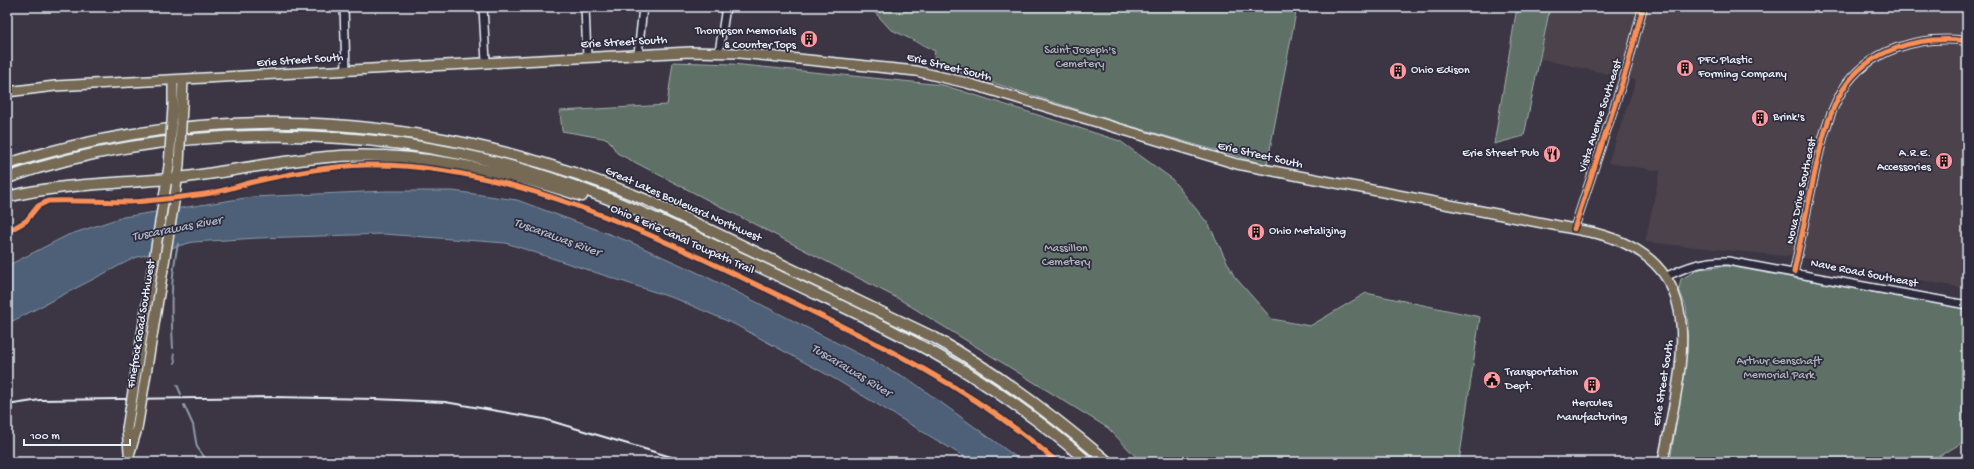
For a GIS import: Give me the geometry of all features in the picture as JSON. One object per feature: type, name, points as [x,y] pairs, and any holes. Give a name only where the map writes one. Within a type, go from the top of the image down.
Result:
[{"type":"highway","name":"Great Lakes Boulevard Northwest","points":[[7,164],[84,143],[148,132],[211,126],[274,123],[338,125],[401,131],[473,144],[527,157],[614,187],[656,204],[935,338],[962,354],[1040,406],[1108,462]]},
{"type":"highway","name":"Great Lakes Boulevard Northwest","points":[[7,178],[81,157],[154,145],[223,138],[318,137],[406,145],[476,158],[549,178],[633,208],[882,325],[965,371],[1012,402],[1044,425],[1088,462]]},
{"type":"highway","points":[[7,197],[88,183],[172,178],[304,159],[349,156],[392,157],[445,162],[496,172],[546,185],[603,203],[633,208]]},
{"type":"main road","name":"Erie Street South","points":[[7,92],[55,86],[173,81],[638,54],[719,52],[869,65],[923,72],[967,83],[1237,164],[1574,229],[1610,237],[1628,244],[1650,260],[1665,277],[1678,304],[1683,334],[1682,355],[1664,462]]},
{"type":"main road","name":"Finefrock Road Southwest","points":[[127,462],[129,452],[136,437],[174,196],[169,166],[177,107],[183,80]]},
{"type":"main road","name":"Finefrock Road Southwest","points":[[129,452],[127,429],[164,197],[178,165],[177,107],[173,81]]},
{"type":"street","points":[[344,7],[346,70]]},
{"type":"street","points":[[483,7],[486,62]]},
{"type":"street","points":[[585,7],[587,57]]},
{"type":"street","points":[[638,54],[643,7]]},
{"type":"street","points":[[719,52],[726,7]]},
{"type":"street","name":"Vista Avenue Southeast","points":[[1574,229],[1628,68],[1643,7]]},
{"type":"street","name":"Nova Drive Southeast","points":[[1794,272],[1824,135],[1832,111],[1843,90],[1871,62],[1898,47],[1928,40],[1967,41]]},
{"type":"street","name":"Nave Road Southeast","points":[[1665,277],[1695,264],[1720,261],[1794,272],[1967,305]]},
{"type":"shaded area","points":[[1550,7],[1967,7],[1967,289],[1805,258],[1645,242],[1660,171],[1608,163],[1636,80],[1540,59]]},
{"type":"green space","name":"Saint Joseph's Cemetery","points":[[870,7],[1297,7],[1267,165],[1120,123],[933,64],[935,51],[890,29]]},
{"type":"green space","points":[[1517,7],[1550,7],[1524,136],[1494,144]]},
{"type":"green space","name":"Massillon Cemetery","points":[[673,62],[732,64],[943,85],[1120,141],[1171,178],[1209,225],[1234,276],[1272,319],[1310,326],[1366,293],[1480,317],[1459,462],[1141,462],[1108,428],[899,299],[617,153],[608,139],[562,131],[560,111],[667,105]]},
{"type":"green space","name":"Arthur Genschaft Memorial Park","points":[[1728,266],[1967,309],[1967,440],[1929,462],[1670,462],[1687,352],[1688,325],[1686,307],[1679,289],[1681,279],[1700,269]]},
{"type":"water","name":"Tuscarawas River","points":[[386,191],[453,191],[517,200],[628,241],[705,276],[910,380],[1023,462],[973,462],[835,379],[734,324],[679,300],[506,243],[384,234],[258,238],[193,242],[134,258],[7,324],[7,266],[68,235],[123,217],[252,197]]},
{"type":"waterway","points":[[173,348],[172,296],[175,257],[178,244]]},
{"type":"waterway","points":[[174,354],[175,363]]},
{"type":"waterway","points":[[177,385],[181,394]]},
{"type":"waterway","points":[[184,405],[193,425],[197,447],[208,462]]},
{"type":"railway","points":[[7,405],[40,400],[274,397],[445,402],[544,419],[688,462]]},
{"type":"cycle path","points":[[1574,229],[1627,68],[1643,7]]},
{"type":"cycle path","points":[[1794,272],[1823,137],[1831,114],[1842,91],[1853,77],[1866,65],[1880,55],[1897,48],[1932,40],[1967,41]]},
{"type":"cycle path","name":"Ohio & Erie Canal Towpath Trail","points":[[7,232],[26,221],[38,206],[48,201],[129,202],[167,199],[211,193],[295,173],[366,165],[419,167],[472,176],[525,189],[578,206],[681,249],[815,313],[887,349],[958,389],[1025,436],[1057,462]]},
{"type":"place","name":"Thompson Memorials & Counter Tops","points":[[809,39]]},
{"type":"place","name":"PFC Plastic Forming Company","points":[[1685,68]]},
{"type":"place","name":"Ohio Edison","points":[[1398,71]]},
{"type":"place","name":"Brink's","points":[[1760,118]]},
{"type":"place","name":"Erie Street Pub","points":[[1552,154]]},
{"type":"place","name":"A.R.E. Accessories","points":[[1944,161]]},
{"type":"place","name":"Ohio Metalizing","points":[[1256,232]]},
{"type":"place","name":"Transportation Dept.","points":[[1492,380]]},
{"type":"place","name":"Hercules Manufacturing","points":[[1592,385]]}]
